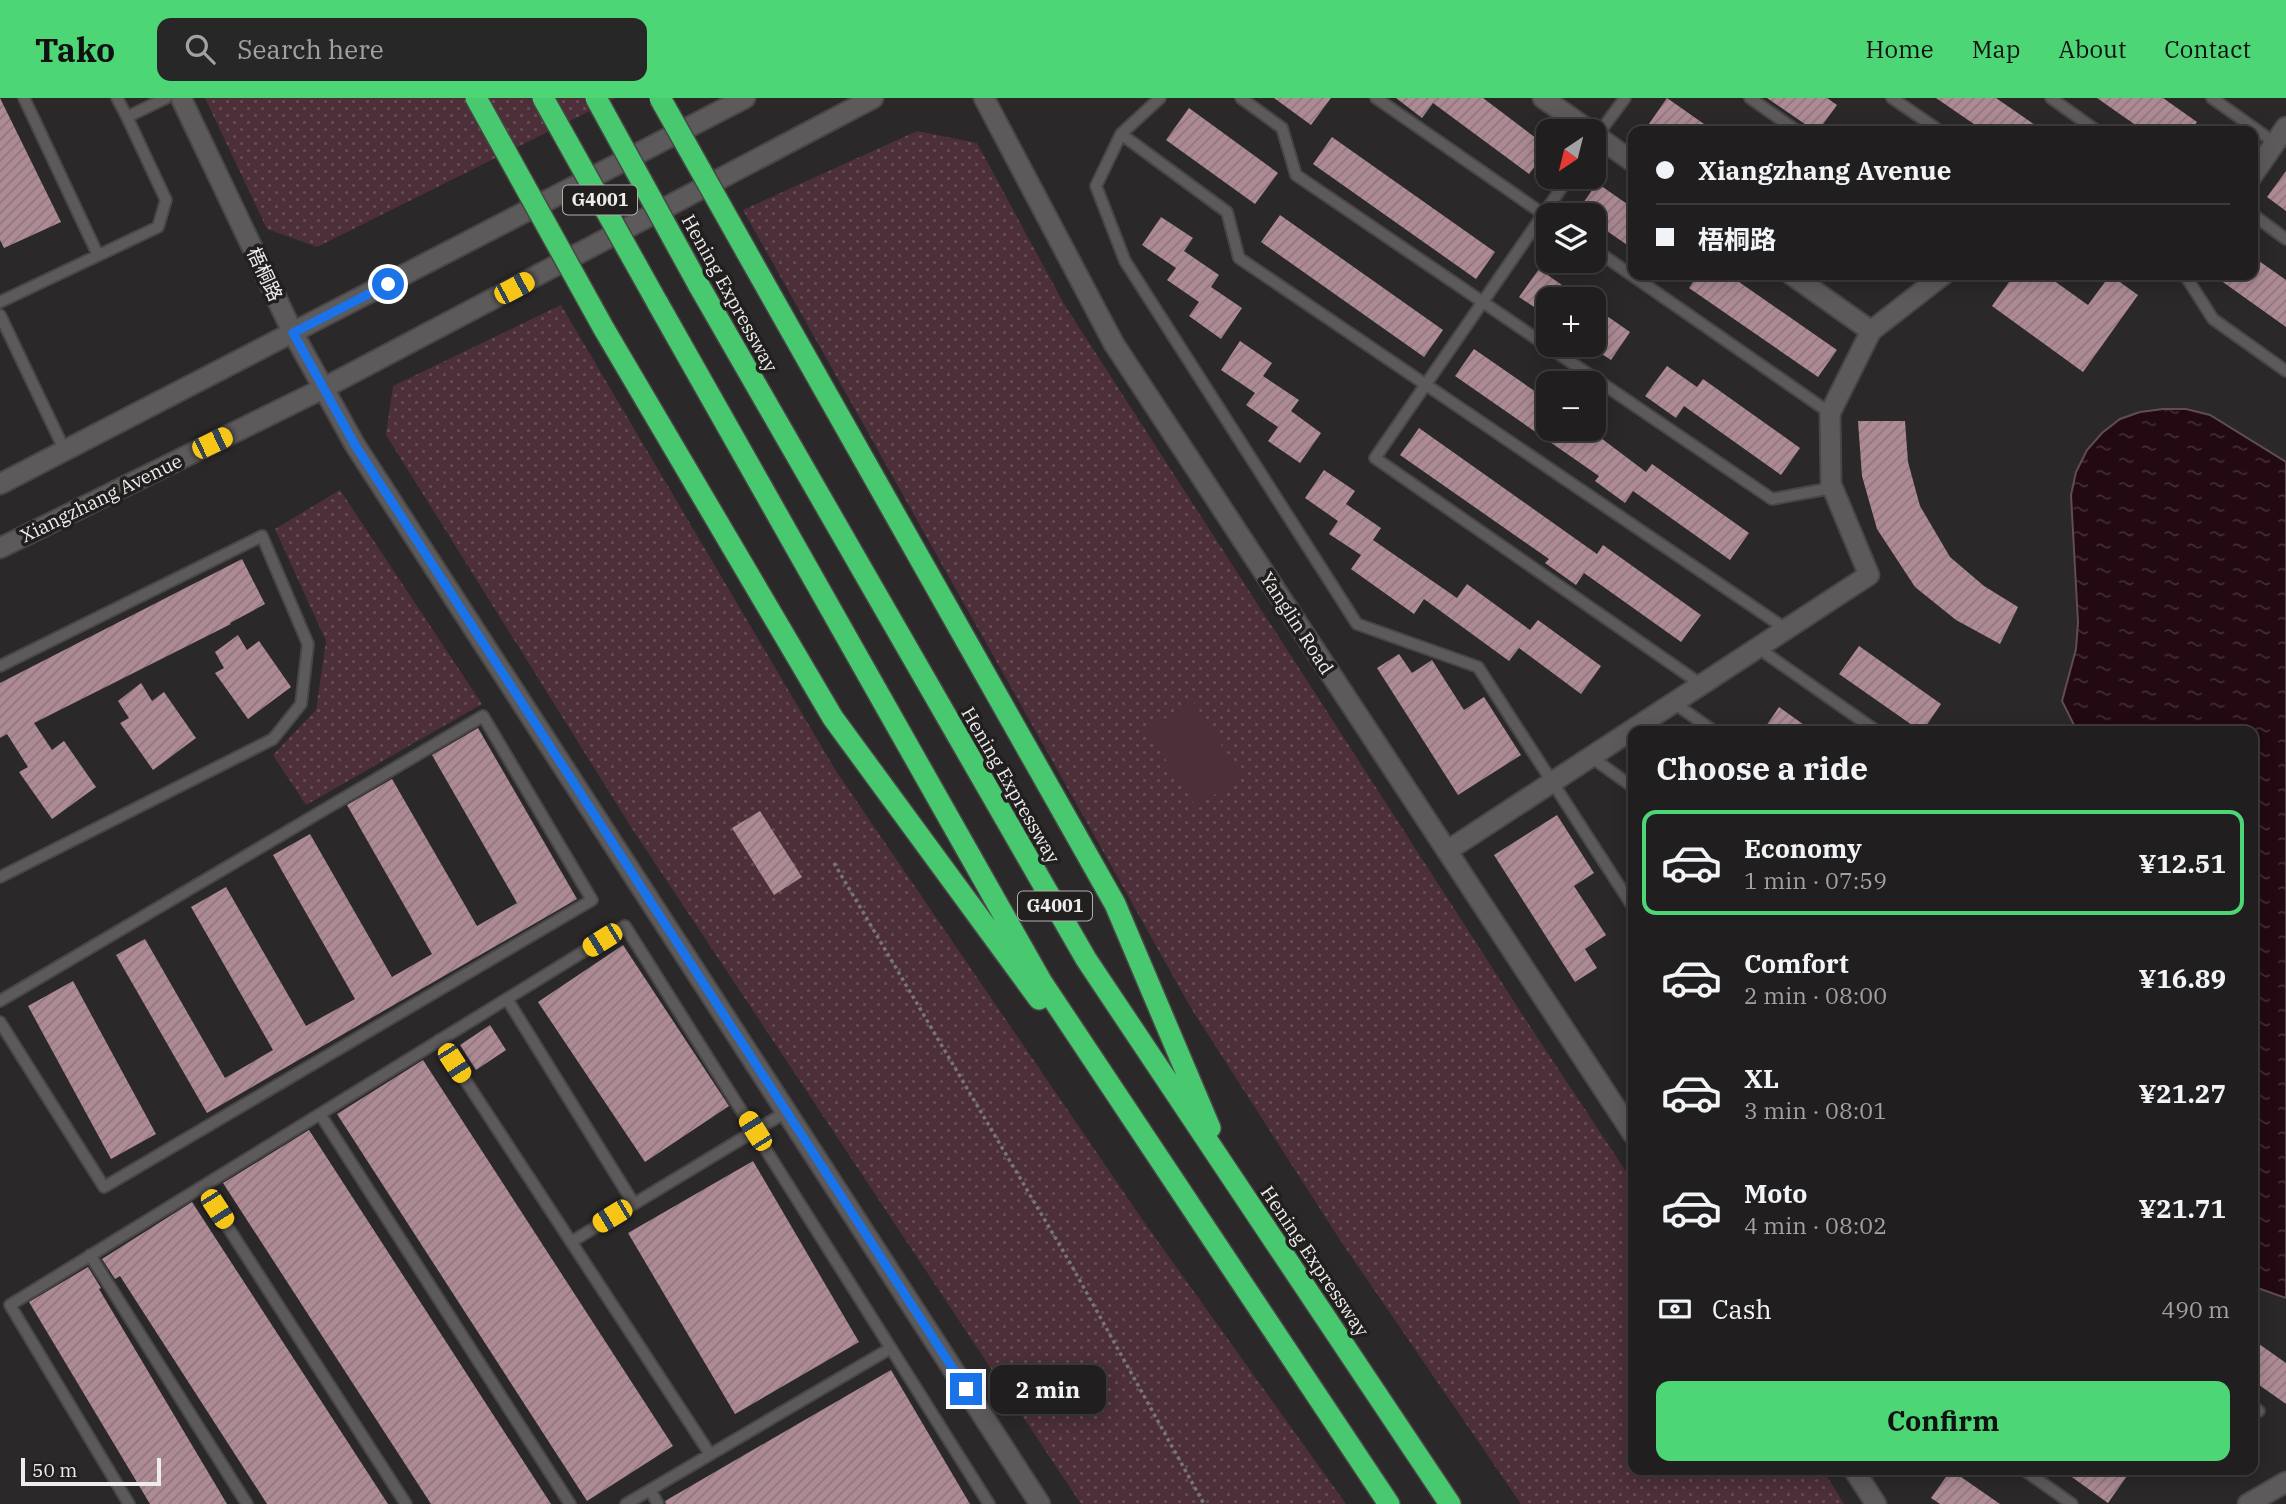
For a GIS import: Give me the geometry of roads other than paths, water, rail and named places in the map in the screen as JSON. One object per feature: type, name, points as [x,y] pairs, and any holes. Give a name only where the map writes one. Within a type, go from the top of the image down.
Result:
[{"type":"highway","points":[[476,98],[604,329],[833,718],[1185,1198]]},
{"type":"highway","name":"G4001","points":[[543,98],[1041,981],[1389,1504]]},
{"type":"highway","name":"Hening Expressway","points":[[596,98],[698,284],[1086,959],[1450,1504]]},
{"type":"highway","points":[[660,98],[1115,904],[1230,1175]]},
{"type":"street","name":"梧桐路","points":[[181,98],[293,333],[355,445],[1040,1504]]},
{"type":"street","points":[[1,480],[65,451],[745,98]]},
{"type":"street","name":"Xiangzhang Avenue","points":[[0,548],[322,389],[873,98]]},
{"type":"street","name":"Yanglin Road","points":[[984,98],[1114,344],[1628,1126]]},
{"type":"street","points":[[1543,98],[1572,119]]},
{"type":"street","points":[[2258,168],[2281,135]]},
{"type":"street","points":[[1606,143],[1628,159]]},
{"type":"street","points":[[1799,280],[1871,331]]},
{"type":"street","points":[[1639,726],[1869,575],[1832,488],[1830,413],[1871,331],[1937,280]]},
{"type":"street","points":[[1447,851],[1628,733]]},
{"type":"street","points":[[1857,1475],[1876,1504]]},
{"type":"street","points":[[2248,1504],[2286,1482]]},
{"type":"lane","points":[[24,98],[99,255]]},
{"type":"lane","points":[[0,302],[158,227],[166,200],[117,98]]},
{"type":"lane","points":[[127,117],[166,98]]},
{"type":"lane","points":[[1160,98],[1121,134],[1096,186],[1125,261],[1357,624],[1478,667],[1628,899]]},
{"type":"lane","points":[[1241,98],[1282,128],[1296,175],[1772,499],[1832,488]]},
{"type":"lane","points":[[1376,98],[1536,209]]},
{"type":"lane","points":[[1606,121],[1625,98]]},
{"type":"lane","points":[[1750,98],[1790,126]]},
{"type":"lane","points":[[1892,98],[1933,126]]},
{"type":"lane","points":[[2051,98],[2090,126]]},
{"type":"lane","points":[[2212,98],[2281,135]]},
{"type":"lane","points":[[1121,134],[1227,212],[1238,258],[1786,629]]},
{"type":"lane","points":[[2258,218],[2286,239]]},
{"type":"lane","points":[[1536,230],[1375,458],[1702,685]]},
{"type":"lane","points":[[1606,258],[1628,273]]},
{"type":"lane","points":[[1637,280],[1830,413]]},
{"type":"lane","points":[[2188,280],[2213,319],[2286,371]]},
{"type":"lane","points":[[0,315],[65,451]]},
{"type":"lane","points":[[0,666],[262,536],[308,644],[301,704],[273,739],[0,877]]},
{"type":"lane","points":[[1758,648],[1869,726]]},
{"type":"lane","points":[[1674,703],[1707,726]]},
{"type":"lane","points":[[0,1001],[483,716],[592,900],[104,1187],[0,1022]]},
{"type":"lane","points":[[1591,757],[1628,783]]},
{"type":"lane","points":[[129,1504],[10,1305],[625,926],[989,1504]]},
{"type":"lane","points":[[507,999],[634,1204]]},
{"type":"lane","points":[[439,1040],[710,1454]]},
{"type":"lane","points":[[570,1242],[786,1112]]},
{"type":"lane","points":[[320,1114],[570,1504]]},
{"type":"lane","points":[[202,1187],[406,1504]]},
{"type":"lane","points":[[90,1255],[247,1504]]},
{"type":"lane","points":[[626,1504],[891,1348]]},
{"type":"lane","points":[[2031,1475],[2072,1504]]},
{"type":"lane","points":[[650,1490],[658,1504]]},
{"type":"water","points":[[2186,409],[2210,415],[2286,462],[2286,1298],[2258,1288],[2258,726],[2074,726],[2062,701],[2076,649],[2078,622],[2071,495],[2076,472],[2087,450],[2102,433],[2120,419],[2140,412]]}]
